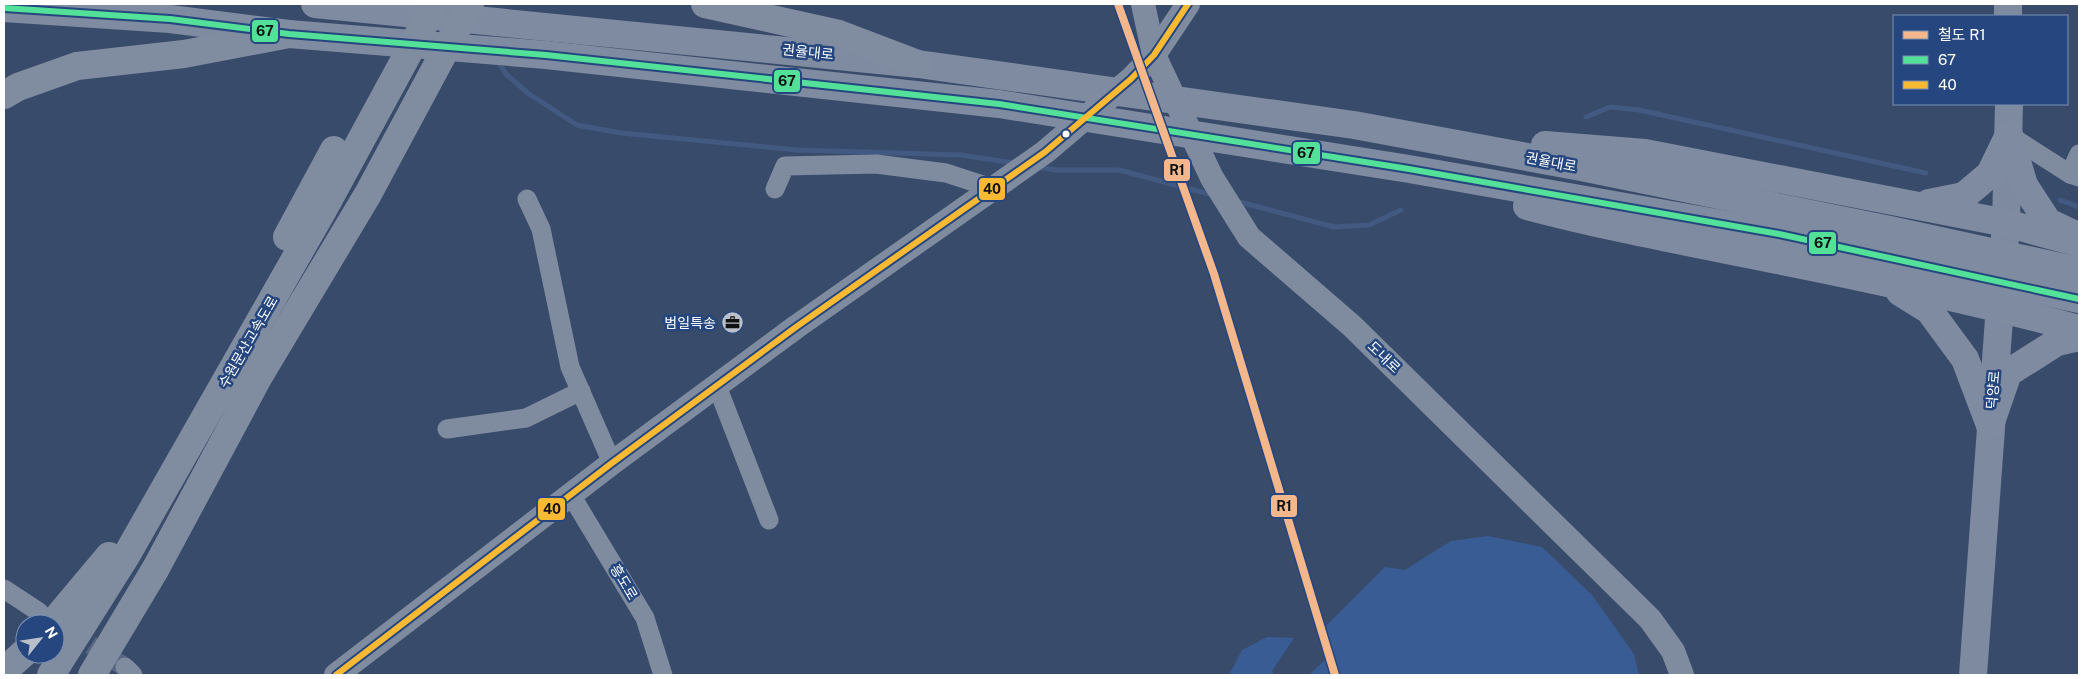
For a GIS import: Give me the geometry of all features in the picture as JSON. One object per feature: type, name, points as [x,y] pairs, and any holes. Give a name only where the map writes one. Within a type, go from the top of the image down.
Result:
[{"type":"highway","name":"권율대로","points":[[315,4],[534,24],[918,64],[1080,88],[1210,104],[1354,126],[1571,166],[1890,230],[2079,271]]},
{"type":"highway","points":[[50,614],[120,543],[315,205],[414,4]]},
{"type":"highway","name":"수원문산고속도로","points":[[51,675],[126,556],[315,205],[435,4]]},
{"type":"highway","name":"수원문산고속도로","points":[[92,675],[156,568],[260,376],[368,194],[470,4]]},
{"type":"highway","points":[[705,4],[839,34],[918,64]]},
{"type":"highway","points":[[4,8],[170,19],[289,34],[546,55],[946,98],[1340,158],[1779,234],[2079,299]]},
{"type":"highway","points":[[4,96],[18,87],[77,66],[184,54],[289,34]]},
{"type":"highway","points":[[1354,126],[1645,153],[2006,223],[2079,243]]},
{"type":"highway","points":[[1913,206],[1964,196],[1990,174],[2009,135]]},
{"type":"highway","points":[[2009,135],[2024,185],[2048,222],[2079,237]]},
{"type":"highway","points":[[1340,158],[1587,222],[1886,283],[2000,308],[2079,329]]},
{"type":"highway","points":[[1886,283],[1942,277],[1948,236],[1913,206]]},
{"type":"highway","points":[[2079,256],[2062,262],[2056,301],[2079,320]]},
{"type":"highway","points":[[1886,283],[1929,310],[1965,359],[1990,425]]},
{"type":"highway","points":[[1990,425],[2008,373],[2057,342],[2079,337]]},
{"type":"highway","points":[[4,671],[15,661]]},
{"type":"main road","name":"덕양로","points":[[1973,675],[2006,223],[2009,105]]},
{"type":"street","name":"도내로","points":[[1143,4],[1154,56],[1212,178],[1249,237],[1352,326],[1650,619],[1673,651],[1682,675]]},
{"type":"street","points":[[336,675],[612,463],[996,185],[1045,152],[1131,79],[1154,56],[1188,4]]},
{"type":"street","points":[[2009,135],[2075,176],[2079,154]]},
{"type":"street","points":[[775,189],[785,166],[876,164],[946,173],[996,185]]},
{"type":"street","points":[[527,199],[541,229],[570,367],[612,463]]},
{"type":"street","points":[[717,386],[769,520]]},
{"type":"street","points":[[447,429],[526,418],[581,391]]},
{"type":"street","name":"흥도로","points":[[571,495],[645,618],[663,675]]},
{"type":"street","points":[[4,589],[40,614]]},
{"type":"shaded area","points":[[1488,536],[1542,547],[1592,595],[1634,654],[1639,675],[1309,675],[1328,657],[1317,635],[1385,567],[1405,570],[1451,541]]},
{"type":"shaded area","points":[[1267,637],[1294,638],[1272,671],[1275,675],[1229,675],[1242,650]]},
{"type":"waterway","points":[[497,60],[506,74],[529,94],[577,125],[621,133],[797,150],[961,155],[1014,163]]},
{"type":"waterway","points":[[1586,117],[1610,107],[1639,110],[1926,173]]},
{"type":"waterway","points":[[1038,167],[1056,170],[1119,170],[1213,195]]},
{"type":"waterway","points":[[2060,200],[2079,207]]},
{"type":"waterway","points":[[1236,201],[1334,227],[1369,225],[1401,210]]},
{"type":"tunnel","points":[[67,630],[125,667]]},
{"type":"rail line","name":"R1","points":[[1118,4],[1214,274],[1335,675]]},
{"type":"transit line","name":"40","points":[[336,675],[612,463],[796,327],[1045,152],[1131,79],[1154,55],[1188,4]]},
{"type":"transit line","name":"67","points":[[4,8],[170,19],[289,34],[546,55],[999,104],[1409,169],[1779,234],[2079,299]]},
{"type":"place","name":"범일특송","points":[[732,323]]}]
